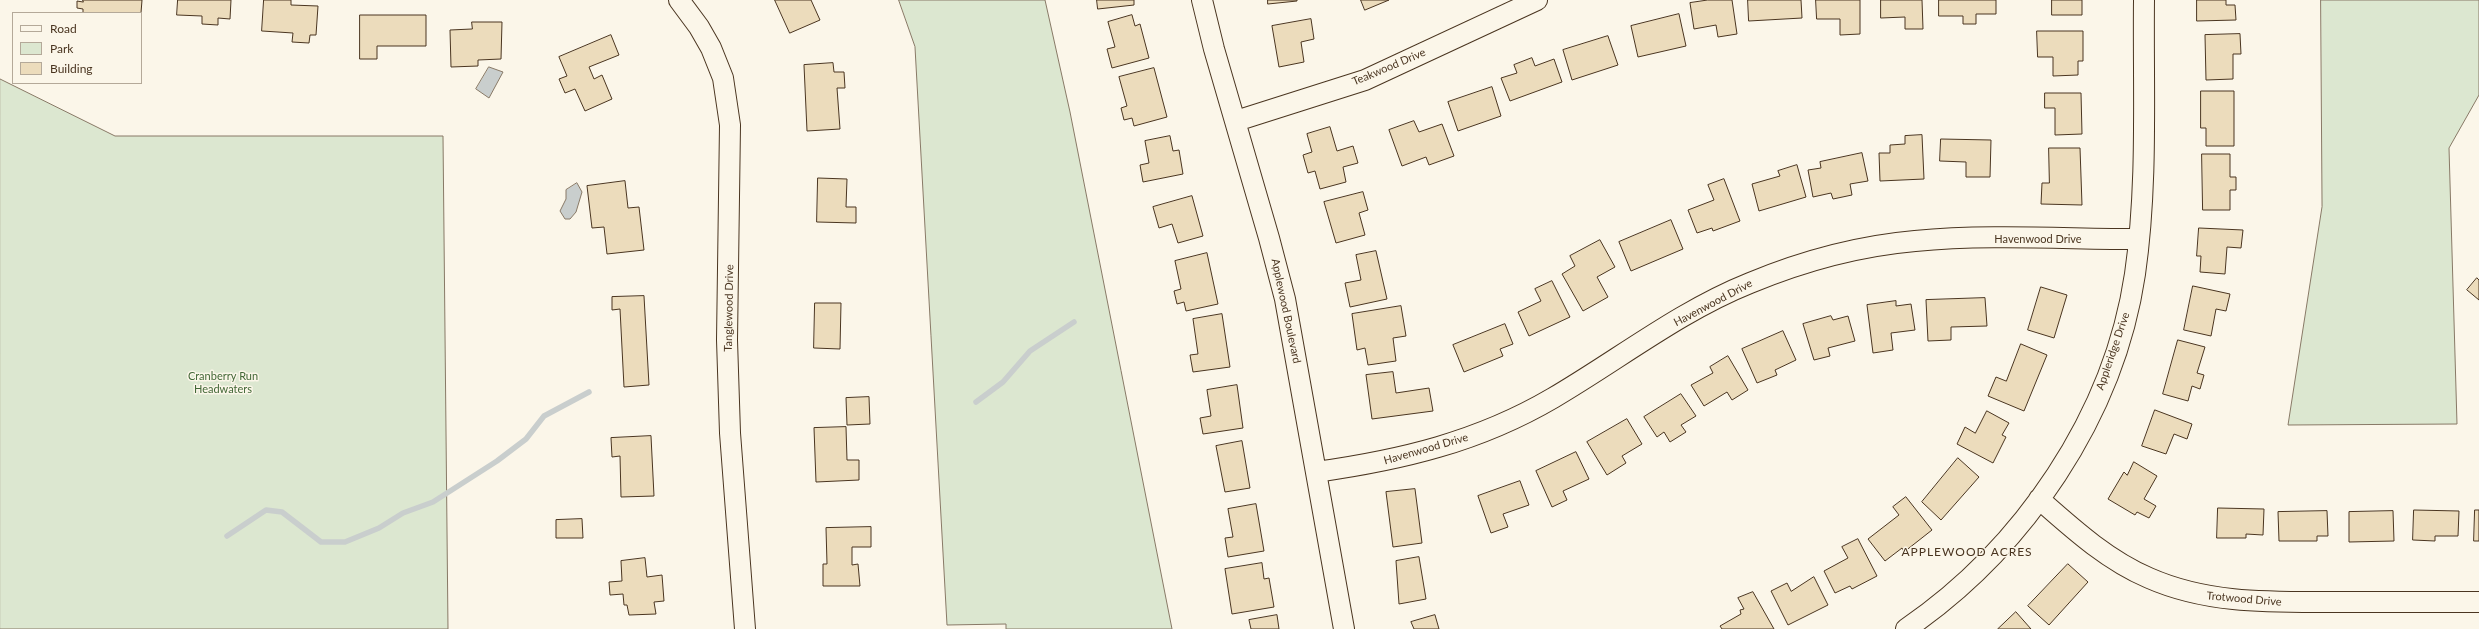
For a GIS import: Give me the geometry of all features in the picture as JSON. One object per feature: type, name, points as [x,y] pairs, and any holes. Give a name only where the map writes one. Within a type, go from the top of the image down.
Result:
[{"type":"street","name":"Tanglewood Drive","points":[[679,0],[699,27],[711,48],[723,78],[730,118],[731,161],[728,370],[730,433],[745,629]]},
{"type":"street","name":"Applewood Boulevard","points":[[1202,0],[1214,49],[1236,121],[1285,299],[1344,629]]},
{"type":"street","name":"Teakwood Drive","points":[[1236,121],[1364,80],[1537,0]]},
{"type":"street","name":"Appleridge Drive","points":[[1906,629],[1954,592],[1987,562],[2021,524],[2075,444],[2107,375],[2129,303],[2143,202],[2144,0]]},
{"type":"street","name":"Havenwood Drive","points":[[1316,472],[1411,456],[1454,443],[1493,428],[1553,398],[1697,309],[1748,284],[1808,261],[1864,248],[1916,241],[2139,239]]},
{"type":"street","name":"Trotwood Drive","points":[[2039,499],[2088,542],[2126,567],[2154,580],[2197,594],[2258,602],[2479,602]]},
{"type":"green space","points":[[899,0],[1045,0],[1070,112],[1172,629],[1006,629],[1006,624],[947,625],[915,47]]},
{"type":"green space","points":[[2321,0],[2479,0],[2479,95],[2449,148],[2457,424],[2288,425],[2322,207]]},
{"type":"green space","name":"Cranberry Run Headwaters","points":[[0,79],[115,136],[443,136],[448,629],[0,629]]},
{"type":"shaded area","points":[[489,67],[503,72],[489,98],[476,89]]},
{"type":"shaded area","points":[[577,183],[582,192],[576,212],[570,219],[565,219],[560,211],[566,199],[566,190]]},
{"type":"building","points":[[83,0],[142,0],[141,12],[83,12],[83,9],[77,8],[77,1],[83,2]]},
{"type":"building","points":[[178,0],[231,0],[230,19],[218,18],[218,25],[202,24],[202,16],[177,15]]},
{"type":"building","points":[[264,0],[291,0],[291,5],[318,6],[316,35],[310,35],[309,43],[292,42],[293,33],[262,31]]},
{"type":"building","points":[[775,0],[811,0],[820,20],[790,33]]},
{"type":"building","points":[[1097,0],[1134,0],[1134,5],[1098,9]]},
{"type":"building","points":[[1268,0],[1297,0],[1297,1],[1268,4]]},
{"type":"building","points":[[1361,0],[1389,0],[1365,10]]},
{"type":"building","points":[[1708,0],[1732,0],[1737,34],[1718,37],[1716,25],[1694,29],[1690,3]]},
{"type":"building","points":[[1748,0],[1801,0],[1802,18],[1749,21]]},
{"type":"building","points":[[1816,0],[1860,0],[1860,34],[1840,35],[1840,19],[1817,19]]},
{"type":"building","points":[[1881,0],[1922,0],[1923,29],[1905,29],[1905,17],[1881,18]]},
{"type":"building","points":[[1939,0],[1996,0],[1996,14],[1976,14],[1976,24],[1963,24],[1963,16],[1939,16]]},
{"type":"building","points":[[2052,0],[2082,0],[2082,15],[2052,15]]},
{"type":"building","points":[[2197,0],[2226,0],[2226,5],[2235,5],[2236,20],[2197,21]]},
{"type":"building","points":[[1679,14],[1686,46],[1638,57],[1631,26]]},
{"type":"building","points":[[360,15],[426,15],[426,46],[377,46],[377,59],[360,59]]},
{"type":"building","points":[[1132,15],[1135,26],[1140,24],[1149,58],[1112,68],[1107,49],[1115,47],[1108,22]]},
{"type":"building","points":[[1311,19],[1314,39],[1301,42],[1304,62],[1279,67],[1272,26]]},
{"type":"building","points":[[472,22],[502,22],[501,59],[478,60],[478,66],[451,67],[450,30],[472,29]]},
{"type":"building","points":[[2037,31],[2083,31],[2083,61],[2078,61],[2078,75],[2053,76],[2053,57],[2038,57]]},
{"type":"building","points":[[2240,34],[2241,54],[2233,54],[2233,79],[2206,80],[2205,35]]},
{"type":"building","points":[[611,35],[619,55],[589,67],[594,79],[602,75],[612,99],[585,111],[575,89],[565,93],[559,79],[567,76],[559,57]]},
{"type":"building","points":[[1608,36],[1618,65],[1572,80],[1563,50]]},
{"type":"building","points":[[1532,58],[1535,66],[1554,59],[1562,82],[1510,101],[1501,78],[1517,73],[1514,65]]},
{"type":"building","points":[[833,63],[834,72],[844,72],[845,88],[837,88],[840,129],[807,131],[804,65]]},
{"type":"building","points":[[1154,68],[1167,117],[1134,126],[1132,118],[1124,120],[1121,108],[1127,106],[1119,77]]},
{"type":"building","points":[[1492,87],[1501,116],[1458,131],[1448,102]]},
{"type":"building","points":[[2201,91],[2234,91],[2234,146],[2206,146],[2206,128],[2201,128]]},
{"type":"building","points":[[2045,93],[2081,93],[2082,134],[2055,135],[2055,108],[2045,108]]},
{"type":"building","points":[[1414,121],[1419,132],[1442,124],[1454,156],[1429,165],[1426,157],[1402,166],[1389,130]]},
{"type":"building","points":[[1330,127],[1337,151],[1353,146],[1358,163],[1343,167],[1346,182],[1320,189],[1315,171],[1308,173],[1303,155],[1312,152],[1307,134]]},
{"type":"building","points":[[1922,135],[1924,179],[1880,181],[1879,153],[1890,153],[1890,145],[1905,144],[1905,136]]},
{"type":"building","points":[[1170,136],[1173,151],[1179,150],[1183,174],[1143,182],[1140,165],[1149,163],[1145,141]]},
{"type":"building","points":[[1941,139],[1991,140],[1990,177],[1966,177],[1966,162],[1940,161]]},
{"type":"building","points":[[2049,148],[2080,148],[2082,205],[2041,204],[2042,183],[2049,183]]},
{"type":"building","points":[[1862,153],[1868,181],[1850,184],[1852,195],[1833,199],[1831,193],[1813,197],[1808,170],[1821,168],[1820,162]]},
{"type":"building","points":[[2202,154],[2230,154],[2230,177],[2236,177],[2236,190],[2230,190],[2230,210],[2203,210]]},
{"type":"building","points":[[1797,165],[1806,197],[1759,211],[1752,184],[1780,176],[1778,171]]},
{"type":"building","points":[[818,178],[847,179],[846,207],[856,207],[856,223],[817,222]]},
{"type":"building","points":[[1724,179],[1740,221],[1713,231],[1712,228],[1697,233],[1688,210],[1714,200],[1708,185]]},
{"type":"building","points":[[625,181],[628,208],[639,207],[644,250],[607,254],[604,227],[592,228],[587,186]]},
{"type":"building","points":[[1363,192],[1368,210],[1359,213],[1365,235],[1336,243],[1324,202]]},
{"type":"building","points":[[1192,196],[1203,236],[1178,243],[1172,224],[1159,228],[1153,207]]},
{"type":"building","points":[[1671,220],[1683,249],[1631,271],[1619,242]]},
{"type":"building","points":[[2199,228],[2243,230],[2241,248],[2227,247],[2225,274],[2200,272],[2201,256],[2197,256]]},
{"type":"building","points":[[1600,240],[1615,267],[1597,277],[1608,297],[1583,311],[1562,274],[1575,266],[1570,256]]},
{"type":"building","points":[[1376,251],[1387,299],[1350,307],[1345,283],[1361,280],[1356,255]]},
{"type":"building","points":[[1207,253],[1218,304],[1186,311],[1184,302],[1177,304],[1174,291],[1181,289],[1175,261]]},
{"type":"building","points":[[2477,278],[2479,280],[2479,300],[2467,290]]},
{"type":"building","points":[[1552,281],[1570,317],[1529,336],[1518,312],[1541,301],[1535,289]]},
{"type":"building","points":[[2193,286],[2230,294],[2226,311],[2216,309],[2211,336],[2184,330]]},
{"type":"building","points":[[2041,287],[2067,295],[2054,338],[2028,330]]},
{"type":"building","points":[[644,296],[649,385],[624,387],[620,309],[612,310],[612,297]]},
{"type":"building","points":[[1985,298],[1987,326],[1951,327],[1951,340],[1928,341],[1926,300]]},
{"type":"building","points":[[1896,301],[1896,306],[1911,304],[1915,330],[1891,333],[1893,350],[1873,353],[1867,305]]},
{"type":"building","points":[[815,303],[841,303],[840,349],[814,348]]},
{"type":"building","points":[[1401,306],[1406,336],[1393,338],[1396,361],[1368,365],[1365,348],[1357,350],[1352,314]]},
{"type":"building","points":[[1222,314],[1230,367],[1193,372],[1190,355],[1198,354],[1193,319]]},
{"type":"building","points":[[1831,316],[1833,320],[1848,316],[1855,341],[1828,348],[1830,356],[1814,360],[1803,324]]},
{"type":"building","points":[[1505,324],[1513,344],[1500,349],[1503,356],[1464,372],[1453,345]]},
{"type":"building","points":[[1783,331],[1796,360],[1775,370],[1777,375],[1757,383],[1742,349]]},
{"type":"building","points":[[2178,340],[2205,347],[2197,373],[2204,375],[2200,389],[2192,386],[2188,401],[2163,394]]},
{"type":"building","points":[[2021,344],[2047,355],[2024,411],[1988,396],[1996,377],[2006,381]]},
{"type":"building","points":[[1728,356],[1748,390],[1732,400],[1727,392],[1704,406],[1691,385],[1713,373],[1710,367]]},
{"type":"building","points":[[1393,372],[1396,393],[1429,388],[1433,411],[1372,419],[1366,375]]},
{"type":"building","points":[[1237,385],[1243,428],[1203,434],[1200,418],[1211,416],[1207,390]]},
{"type":"building","points":[[1681,394],[1696,416],[1681,425],[1686,432],[1670,442],[1664,432],[1657,437],[1644,417]]},
{"type":"building","points":[[869,397],[870,424],[847,425],[846,398]]},
{"type":"building","points":[[2155,410],[2192,424],[2187,439],[2174,434],[2166,454],[2142,446]]},
{"type":"building","points":[[1987,411],[2009,423],[2002,435],[2006,437],[1993,463],[1957,444],[1965,427],[1975,433]]},
{"type":"building","points":[[1627,419],[1642,444],[1622,456],[1626,463],[1607,475],[1587,442]]},
{"type":"building","points":[[846,427],[847,460],[859,460],[859,480],[816,482],[814,428]]},
{"type":"building","points":[[651,436],[654,496],[621,497],[620,456],[612,457],[611,438]]},
{"type":"building","points":[[1242,441],[1250,488],[1225,492],[1216,446]]},
{"type":"building","points":[[1576,452],[1589,479],[1563,491],[1567,500],[1552,507],[1536,471]]},
{"type":"building","points":[[1958,458],[1979,477],[1941,520],[1922,502]]},
{"type":"building","points":[[2134,462],[2157,476],[2144,499],[2156,506],[2149,518],[2137,512],[2135,515],[2108,499],[2124,472],[2127,475]]},
{"type":"building","points":[[1520,481],[1529,505],[1503,514],[1508,527],[1491,533],[1478,496]]},
{"type":"building","points":[[1415,489],[1422,543],[1393,547],[1386,492]]},
{"type":"building","points":[[1906,497],[1932,530],[1904,552],[1902,548],[1885,561],[1868,539],[1899,515],[1893,507]]},
{"type":"building","points":[[1256,504],[1264,551],[1228,557],[1225,538],[1233,537],[1228,509]]},
{"type":"building","points":[[2218,508],[2264,509],[2263,535],[2246,534],[2246,538],[2217,538]]},
{"type":"building","points":[[2414,510],[2459,511],[2458,536],[2435,536],[2435,541],[2413,540]]},
{"type":"building","points":[[2475,510],[2479,510],[2479,541],[2474,541]]},
{"type":"building","points":[[2327,511],[2328,536],[2317,536],[2317,541],[2279,541],[2278,512]]},
{"type":"building","points":[[2393,511],[2394,541],[2349,542],[2349,512]]},
{"type":"building","points":[[582,519],[583,538],[556,538],[556,520]]},
{"type":"building","points":[[871,527],[871,547],[852,547],[852,565],[858,564],[860,586],[823,586],[823,564],[827,564],[826,528]]},
{"type":"building","points":[[1858,539],[1877,576],[1852,589],[1850,586],[1835,593],[1824,571],[1848,558],[1842,547]]},
{"type":"building","points":[[1419,557],[1426,599],[1399,604],[1396,561]]},
{"type":"building","points":[[645,558],[647,577],[662,575],[664,601],[654,602],[656,614],[629,615],[627,605],[624,605],[623,594],[610,595],[609,582],[622,581],[621,561]]},
{"type":"building","points":[[1262,563],[1264,579],[1269,578],[1274,607],[1232,614],[1225,569]]},
{"type":"building","points":[[2068,564],[2088,582],[2049,625],[2028,606]]},
{"type":"building","points":[[1814,577],[1828,605],[1788,625],[1771,591],[1787,583],[1791,591]]},
{"type":"building","points":[[1753,592],[1774,629],[1722,629],[1720,626],[1741,614],[1740,610],[1744,609],[1738,598]]},
{"type":"building","points":[[2016,612],[2031,629],[1998,629]]},
{"type":"building","points":[[1277,615],[1279,629],[1251,629],[1249,620]]},
{"type":"building","points":[[1435,615],[1439,629],[1414,629],[1411,622]]},
{"type":"waterway","points":[[976,402],[1003,382],[1030,351],[1074,322]]},
{"type":"waterway","points":[[227,536],[266,510],[282,512],[321,542],[345,542],[379,528],[403,513],[433,502],[497,461],[526,439],[544,416],[589,392]]},
{"type":"district","name":"APPLEWOOD ACRES","points":[[1967,552]]}]
